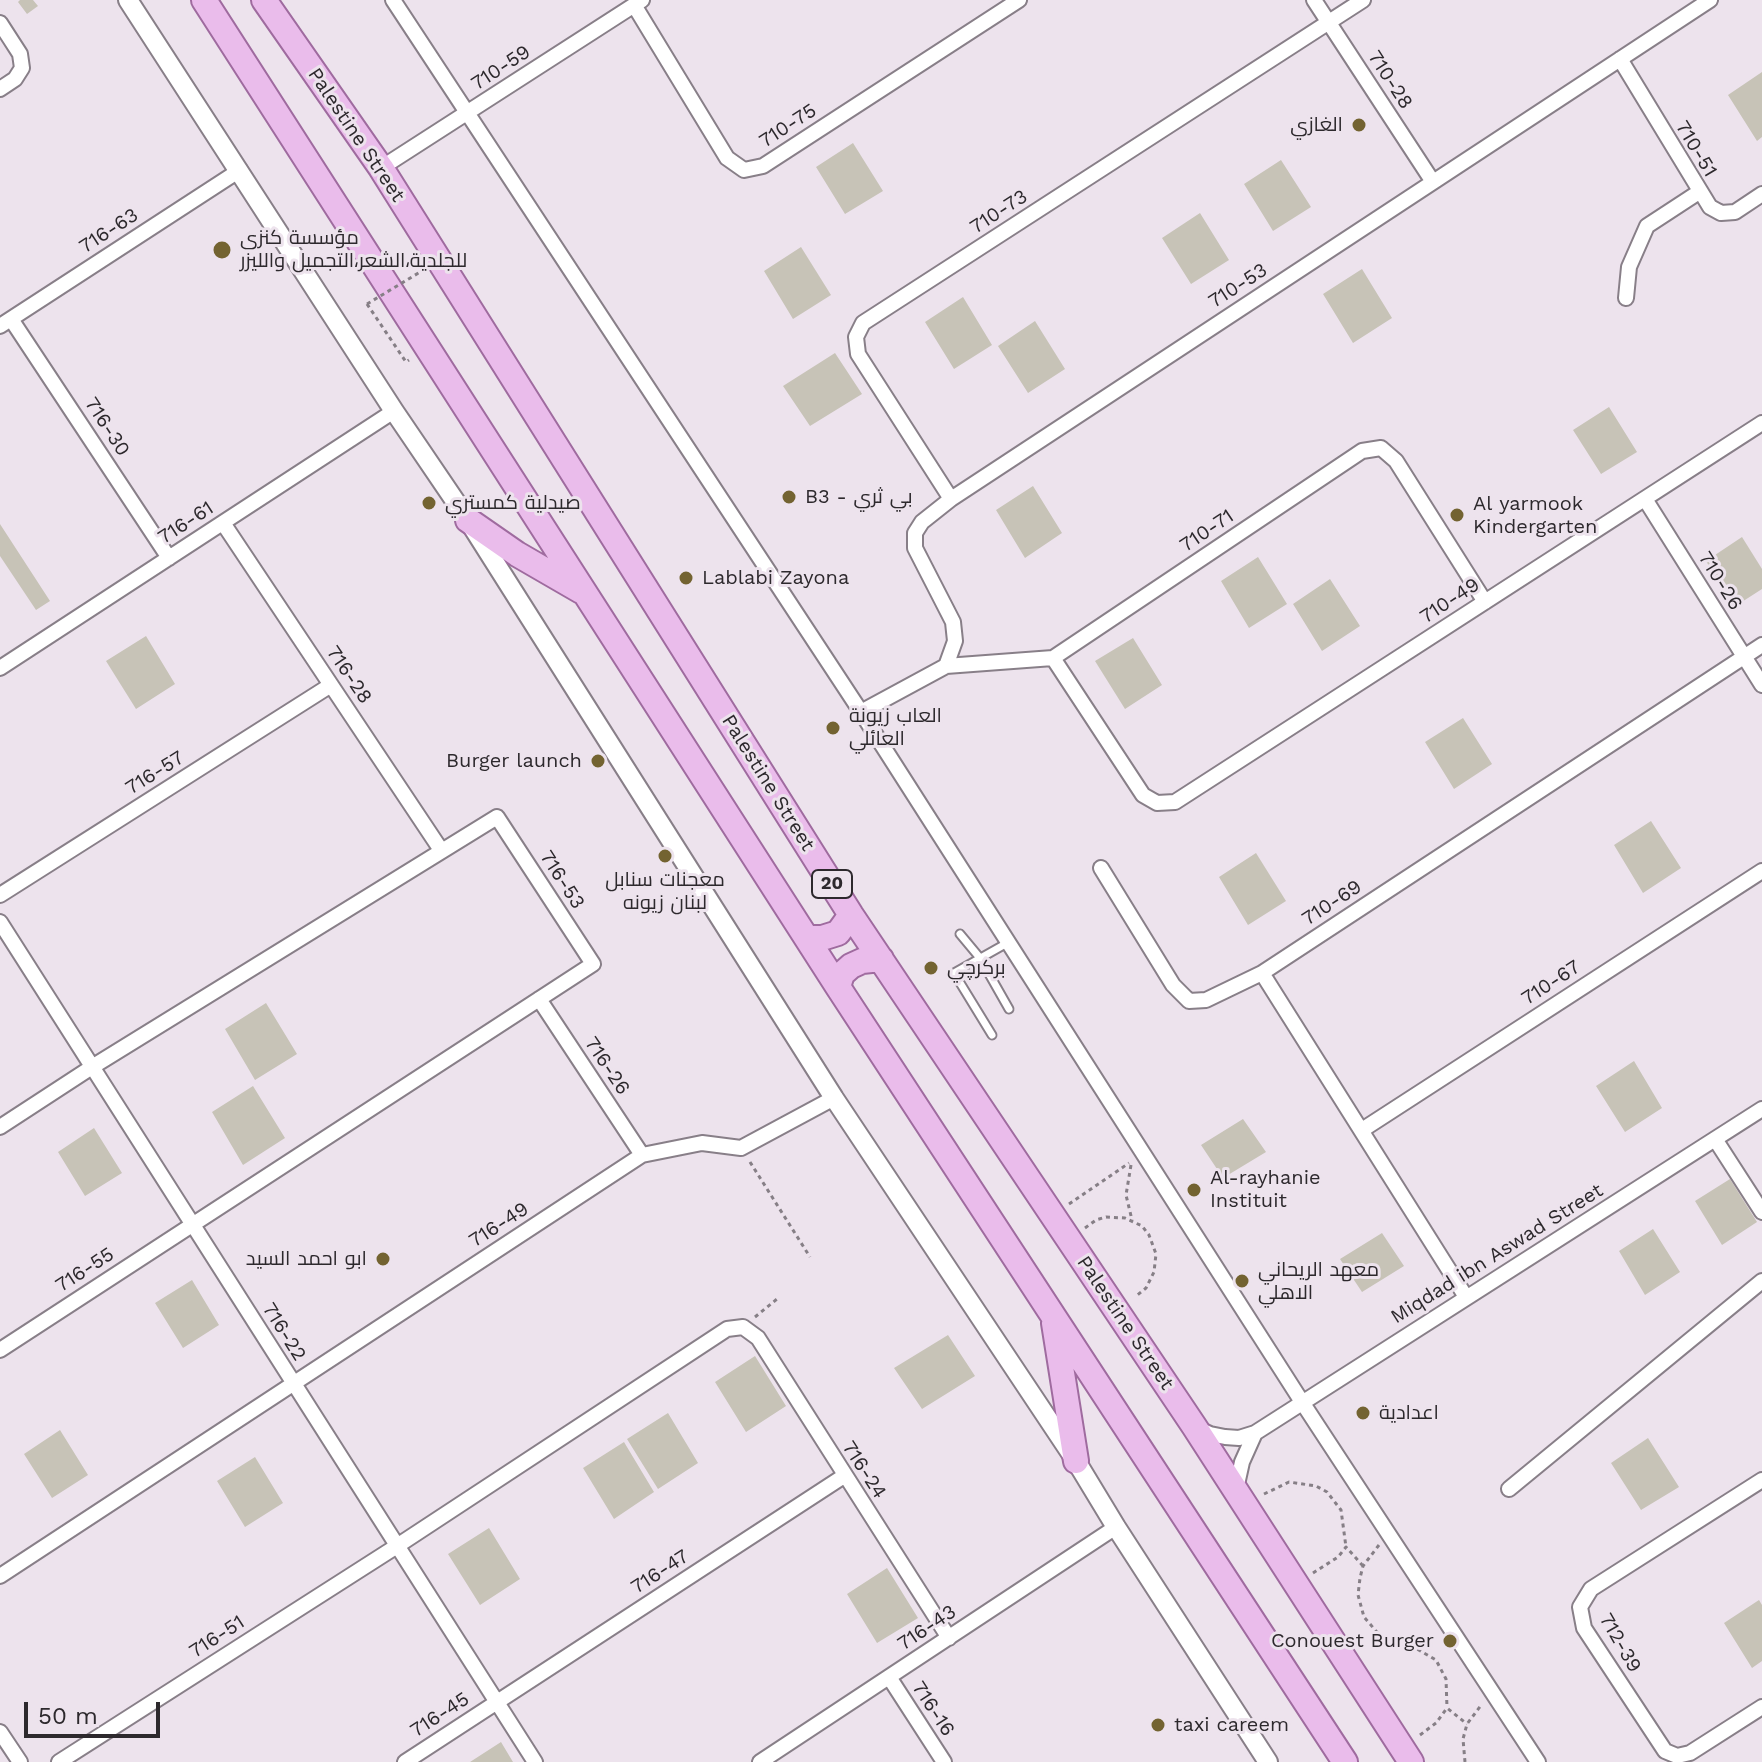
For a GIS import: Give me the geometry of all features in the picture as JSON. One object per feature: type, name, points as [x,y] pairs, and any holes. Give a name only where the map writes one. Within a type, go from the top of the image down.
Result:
[{"type":"main road","name":"20","points":[[204,0],[838,987],[1345,1762]]},
{"type":"main road","name":"Palestine Street","points":[[264,0],[381,168],[851,915],[1194,1426],[1406,1755]]},
{"type":"main road","points":[[468,520],[517,554],[586,594]]},
{"type":"main road","points":[[808,938],[838,933],[851,915]]},
{"type":"main road","points":[[838,987],[842,974],[851,966],[881,959]]},
{"type":"main road","points":[[1052,1313],[1076,1461]]},
{"type":"street","points":[[128,0],[468,520],[834,1098],[1076,1461],[1268,1762]]},
{"type":"street","points":[[393,0],[861,712],[1302,1402],[1538,1762]]},
{"type":"street","name":"710-75","points":[[638,2],[727,158],[744,170],[763,166],[1019,0]]},
{"type":"street","name":"710-28","points":[[1314,0],[1433,182]]},
{"type":"street","name":"710-73","points":[[951,499],[858,354],[856,337],[863,323],[1363,0]]},
{"type":"street","name":"710-53","points":[[946,666],[955,641],[953,622],[915,548],[915,533],[922,522],[951,499],[1710,0]]},
{"type":"street","name":"710-59","points":[[381,168],[638,2]]},
{"type":"street","points":[[0,23],[20,54],[22,68],[15,79],[0,89]]},
{"type":"street","name":"710-51","points":[[1620,59],[1710,207],[1721,213],[1735,212],[1762,194]]},
{"type":"street","name":"716-63","points":[[6,322],[240,170]]},
{"type":"street","points":[[1626,298],[1629,267],[1647,226],[1699,192]]},
{"type":"street","name":"716-30","points":[[6,322],[169,558]]},
{"type":"street","name":"716-61","points":[[0,668],[394,411]]},
{"type":"street","name":"710-49","points":[[1053,658],[1143,795],[1157,803],[1175,802],[1762,423]]},
{"type":"street","name":"710-71","points":[[1053,658],[1362,451],[1381,448],[1396,461],[1485,602]]},
{"type":"street","name":"710-26","points":[[1645,499],[1762,685]]},
{"type":"street","name":"716-28","points":[[223,523],[441,850]]},
{"type":"street","name":"710-69","points":[[1101,868],[1173,985],[1189,1001],[1206,1000],[1262,973],[1762,645]]},
{"type":"street","points":[[861,712],[946,666],[1053,658]]},
{"type":"street","name":"716-57","points":[[0,895],[331,685]]},
{"type":"street","name":"716-53","points":[[92,1067],[497,817],[593,964],[193,1224]]},
{"type":"street","name":"710-67","points":[[1362,1130],[1762,871]]},
{"type":"street","name":"716-22","points":[[0,922],[535,1762]]},
{"type":"street","points":[[1262,973],[1466,1297]]},
{"type":"street","name":"716-26","points":[[539,999],[642,1155]]},
{"type":"street","points":[[0,1127],[92,1067]]},
{"type":"street","points":[[741,1148],[834,1098]]},
{"type":"street","name":"Miqdad ibn Aswad Street","points":[[1255,1433],[1762,1109]]},
{"type":"street","points":[[1715,1139],[1762,1212]]},
{"type":"street","name":"716-49","points":[[294,1383],[642,1155],[702,1143],[741,1148]]},
{"type":"street","name":"716-55","points":[[0,1350],[193,1224]]},
{"type":"street","points":[[1509,1489],[1762,1281]]},
{"type":"street","points":[[397,1546],[727,1329],[743,1327]]},
{"type":"street","name":"716-24","points":[[743,1327],[758,1338],[949,1638]]},
{"type":"street","points":[[0,1576],[294,1383]]},
{"type":"street","points":[[1194,1426],[1225,1437],[1239,1438],[1255,1433]]},
{"type":"street","points":[[1241,1500],[1242,1462],[1255,1433]]},
{"type":"street","name":"716-47","points":[[497,1702],[844,1476]]},
{"type":"street","name":"712-39","points":[[1762,1480],[1591,1589],[1580,1607],[1584,1628],[1665,1751],[1677,1756],[1690,1753],[1762,1707]]},
{"type":"street","name":"716-43","points":[[760,1762],[1116,1527]]},
{"type":"street","name":"716-51","points":[[59,1762],[397,1546]]},
{"type":"street","name":"716-16","points":[[889,1677],[944,1762]]},
{"type":"street","name":"716-45","points":[[405,1762],[497,1702]]},
{"type":"street","points":[[0,1732],[20,1762]]},
{"type":"lane","points":[[960,934],[980,958],[1009,1009]]},
{"type":"lane","points":[[992,1035],[954,973],[1009,942]]},
{"type":"path","points":[[367,304],[445,257]]},
{"type":"path","points":[[741,1148],[810,1257]]},
{"type":"path","points":[[1053,1216],[1132,1161],[1126,1195],[1132,1221]]},
{"type":"path","points":[[1069,1239],[1096,1220],[1116,1217],[1132,1221],[1149,1235],[1156,1254],[1146,1288],[1117,1310]]},
{"type":"path","points":[[743,1327],[777,1299]]},
{"type":"path","points":[[1241,1500],[1289,1482],[1316,1486],[1327,1492],[1341,1510],[1346,1547],[1363,1566]]},
{"type":"path","points":[[1391,1537],[1375,1549],[1363,1566],[1358,1595],[1364,1617],[1382,1638],[1401,1647],[1417,1649],[1436,1660],[1446,1679],[1447,1708],[1406,1755]]},
{"type":"path","points":[[1296,1585],[1338,1557],[1346,1547]]},
{"type":"path","points":[[1465,1762],[1463,1739],[1467,1724],[1479,1707],[1495,1696]]},
{"type":"path","points":[[1447,1708],[1467,1724]]},
{"type":"building","points":[[33,0],[38,6],[27,14],[18,2]]},
{"type":"building","points":[[1762,72],[1762,137],[1757,141],[1728,95]]},
{"type":"building","points":[[853,143],[883,191],[845,214],[816,167]]},
{"type":"building","points":[[1281,160],[1311,207],[1273,231],[1244,184]]},
{"type":"building","points":[[1200,213],[1229,260],[1191,284],[1162,238]]},
{"type":"building","points":[[801,247],[831,295],[793,319],[764,271]]},
{"type":"building","points":[[1362,269],[1392,318],[1353,343],[1323,294]]},
{"type":"building","points":[[963,297],[992,345],[954,369],[925,322]]},
{"type":"building","points":[[1035,321],[1065,369],[1028,393],[998,346]]},
{"type":"building","points":[[835,353],[862,394],[810,426],[783,386]]},
{"type":"building","points":[[1609,407],[1637,452],[1601,474],[1573,430]]},
{"type":"building","points":[[1033,486],[1062,533],[1025,558],[996,510]]},
{"type":"building","points":[[0,524],[50,601],[36,610],[0,556]]},
{"type":"building","points":[[1742,537],[1762,569],[1762,589],[1734,607],[1706,561]]},
{"type":"building","points":[[1258,557],[1287,604],[1249,628],[1221,581]]},
{"type":"building","points":[[1330,579],[1360,626],[1322,651],[1293,604]]},
{"type":"building","points":[[146,636],[175,684],[136,709],[106,661]]},
{"type":"building","points":[[1133,638],[1162,685],[1125,709],[1095,661]]},
{"type":"building","points":[[1463,718],[1492,764],[1454,789],[1425,742]]},
{"type":"building","points":[[1651,821],[1681,868],[1643,893],[1614,845]]},
{"type":"building","points":[[1256,853],[1286,901],[1248,925],[1219,877]]},
{"type":"building","points":[[266,1003],[297,1054],[255,1080],[225,1029]]},
{"type":"building","points":[[1634,1061],[1662,1108],[1625,1132],[1596,1086]]},
{"type":"building","points":[[253,1086],[285,1138],[243,1165],[212,1112]]},
{"type":"building","points":[[1243,1119],[1266,1152],[1223,1178],[1201,1145]]},
{"type":"building","points":[[94,1128],[122,1173],[85,1196],[58,1152]]},
{"type":"building","points":[[1730,1179],[1757,1222],[1722,1245],[1695,1201]]},
{"type":"building","points":[[1653,1229],[1680,1272],[1645,1295],[1619,1251]]},
{"type":"building","points":[[1382,1233],[1404,1266],[1362,1292],[1340,1259]]},
{"type":"building","points":[[192,1280],[219,1325],[183,1348],[155,1303]]},
{"type":"building","points":[[948,1335],[975,1376],[922,1409],[894,1368]]},
{"type":"building","points":[[755,1356],[786,1406],[746,1432],[715,1382]]},
{"type":"building","points":[[668,1413],[698,1463],[658,1489],[627,1439]]},
{"type":"building","points":[[60,1430],[88,1475],[52,1498],[24,1454]]},
{"type":"building","points":[[1648,1438],[1679,1487],[1641,1510],[1611,1463]]},
{"type":"building","points":[[624,1442],[654,1492],[614,1519],[583,1468]]},
{"type":"building","points":[[255,1457],[283,1503],[245,1527],[217,1481]]},
{"type":"building","points":[[489,1528],[520,1579],[480,1605],[448,1554]]},
{"type":"building","points":[[887,1568],[918,1618],[877,1643],[847,1594]]},
{"type":"building","points":[[1759,1600],[1762,1605],[1762,1661],[1752,1668],[1724,1623]]},
{"type":"building","points":[[501,1742],[513,1762],[470,1762]]},
{"type":"place","name":"الغازي","points":[[1359,125]]},
{"type":"place","name":"مؤسسة كنزي للجلدية،الشعر،التجميل والليزر","points":[[222,250]]},
{"type":"place","name":"B3 - بي ثري","points":[[789,497]]},
{"type":"place","name":"صيدلية كمستري","points":[[429,503]]},
{"type":"place","name":"Al yarmook Kindergarten","points":[[1457,515]]},
{"type":"place","name":"Lablabi Zayona","points":[[686,578]]},
{"type":"place","name":"العاب زيونة العائلي","points":[[833,728]]},
{"type":"place","name":"Burger launch","points":[[598,761]]},
{"type":"place","name":"معجنات سنابل لبنان زيونه","points":[[665,856]]},
{"type":"place","name":"بركرچي","points":[[931,968]]},
{"type":"place","name":"Al-rayhanie Instituit","points":[[1194,1190]]},
{"type":"place","name":"ابو احمد السيد","points":[[383,1259]]},
{"type":"place","name":"معهد الريحاني الاهلي","points":[[1242,1281]]},
{"type":"place","name":"اعدادية","points":[[1363,1413]]},
{"type":"place","name":"Conouest Burger","points":[[1450,1641]]},
{"type":"place","name":"taxi careem","points":[[1158,1725]]}]
